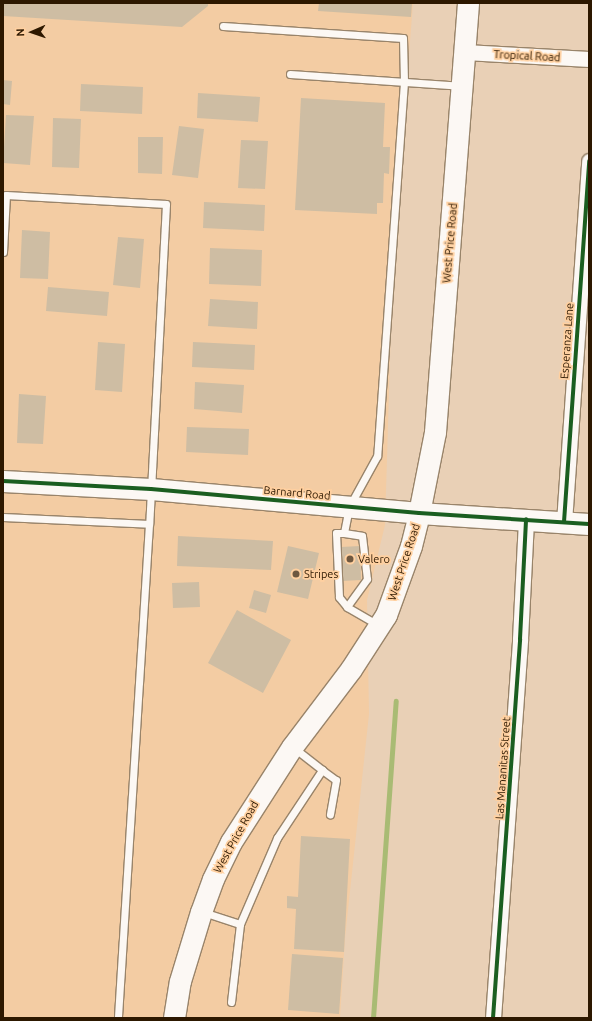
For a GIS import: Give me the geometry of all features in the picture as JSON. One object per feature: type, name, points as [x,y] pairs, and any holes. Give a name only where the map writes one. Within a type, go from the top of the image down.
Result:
[{"type":"main road","name":"West Price Road","points":[[174,1018],[180,981],[200,912],[213,879],[231,842],[292,747],[351,669],[386,615],[403,567],[419,514],[435,432],[468,3]]},
{"type":"main road","name":"Barnard Road","points":[[3,481],[151,489],[419,514],[526,519],[589,524]]},
{"type":"street","name":"Tropical Road","points":[[465,52],[589,59]]},
{"type":"street","name":"Esperanza Lane","points":[[564,522],[589,161]]},
{"type":"street","name":"Las Mananitas Street","points":[[493,1018],[520,647],[526,519]]},
{"type":"lane","points":[[223,26],[403,38],[404,82],[377,456],[349,507],[344,533]]},
{"type":"lane","points":[[290,74],[462,86]]},
{"type":"lane","points":[[3,252],[6,195],[166,204],[149,524],[118,1018]]},
{"type":"lane","points":[[3,517],[149,524]]},
{"type":"lane","points":[[347,607],[367,579],[362,536],[336,533],[339,597],[347,607],[380,625]]},
{"type":"lane","points":[[292,747],[336,780],[330,814]]},
{"type":"lane","points":[[231,1002],[240,924],[277,838],[322,770]]},
{"type":"lane","points":[[200,912],[240,924]]},
{"type":"shaded area","points":[[3,3],[413,3],[393,258],[385,525],[367,600],[369,714],[345,938],[340,1018],[3,1018]]},
{"type":"building","points":[[3,3],[208,3],[208,6],[182,27],[3,16]]},
{"type":"building","points":[[319,3],[412,3],[411,17],[318,11]]},
{"type":"building","points":[[3,80],[12,81],[10,105],[3,104]]},
{"type":"building","points":[[81,84],[143,87],[142,114],[80,111]]},
{"type":"building","points":[[198,93],[260,97],[258,122],[197,118]]},
{"type":"building","points":[[301,98],[385,103],[383,147],[390,147],[389,174],[384,173],[383,203],[377,203],[377,214],[295,210]]},
{"type":"building","points":[[6,115],[34,116],[30,165],[3,163]]},
{"type":"building","points":[[53,118],[81,119],[79,168],[52,167]]},
{"type":"building","points":[[179,126],[204,129],[198,178],[172,175]]},
{"type":"building","points":[[138,137],[163,137],[162,174],[138,173]]},
{"type":"building","points":[[241,140],[268,141],[265,189],[238,188]]},
{"type":"building","points":[[204,202],[265,205],[264,231],[203,228]]},
{"type":"building","points":[[22,230],[50,232],[48,279],[20,278]]},
{"type":"building","points":[[118,237],[144,239],[140,288],[113,285]]},
{"type":"building","points":[[210,248],[262,250],[261,286],[209,284]]},
{"type":"building","points":[[48,287],[109,292],[107,316],[46,311]]},
{"type":"building","points":[[210,299],[258,302],[257,329],[208,326]]},
{"type":"building","points":[[98,342],[125,344],[122,392],[95,390]]},
{"type":"building","points":[[193,342],[255,345],[254,370],[192,367]]},
{"type":"building","points":[[195,382],[244,385],[242,413],[194,409]]},
{"type":"building","points":[[19,394],[46,396],[43,444],[17,443]]},
{"type":"building","points":[[187,427],[249,429],[248,455],[186,452]]},
{"type":"building","points":[[178,536],[273,541],[271,570],[177,566]]},
{"type":"building","points":[[288,546],[319,553],[308,599],[277,592]]},
{"type":"building","points":[[360,546],[361,580],[342,581],[341,547]]},
{"type":"building","points":[[199,582],[200,607],[173,608],[172,583]]},
{"type":"building","points":[[254,590],[271,595],[266,613],[249,608]]},
{"type":"building","points":[[237,610],[291,640],[263,693],[208,663]]},
{"type":"building","points":[[301,836],[350,839],[344,952],[294,949],[296,909],[287,908],[287,896],[298,897]]},
{"type":"building","points":[[292,954],[343,958],[339,1014],[288,1010]]},
{"type":"waterway","points":[[373,1018],[396,701]]},
{"type":"cycle path","points":[[564,522],[589,161]]},
{"type":"cycle path","points":[[3,481],[151,489],[419,513],[589,524]]},
{"type":"cycle path","points":[[493,1018],[520,639],[526,519]]},
{"type":"place","name":"Valero","points":[[350,559]]},
{"type":"place","name":"Stripes","points":[[296,574]]}]
